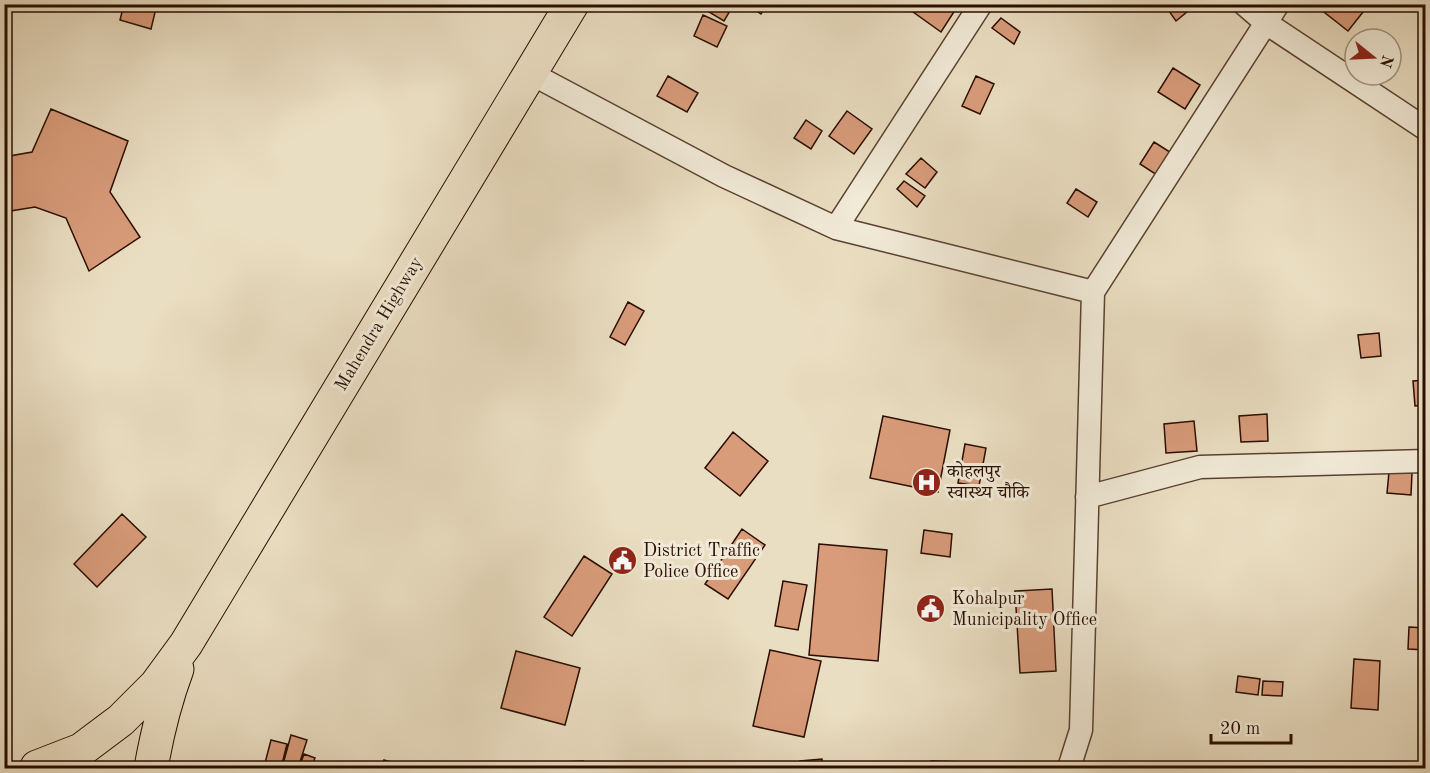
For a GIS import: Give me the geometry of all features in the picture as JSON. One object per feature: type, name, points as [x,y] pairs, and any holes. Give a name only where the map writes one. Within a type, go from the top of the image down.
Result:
[{"type":"highway","name":"Mahendra Highway","points":[[37,768],[81,750],[121,720],[156,685],[186,644],[572,4]]},
{"type":"highway","name":"Mahendra Highway","points":[[151,768],[170,688],[186,644]]},
{"type":"street","points":[[836,228],[981,4]]},
{"type":"street","points":[[1245,4],[1272,14],[1425,129]]},
{"type":"street","points":[[1070,768],[1081,730],[1093,292],[1272,14]]},
{"type":"street","points":[[530,73],[724,176],[836,228],[1093,292]]},
{"type":"street","points":[[1087,497],[1200,467],[1425,461]]},
{"type":"building","points":[[124,4],[157,4],[151,29],[120,20]]},
{"type":"building","points":[[706,4],[734,4],[724,21],[704,9]]},
{"type":"building","points":[[746,4],[767,4],[761,14]]},
{"type":"building","points":[[912,4],[959,4],[941,32],[909,9]]},
{"type":"building","points":[[1164,4],[1184,4],[1188,11],[1176,21]]},
{"type":"building","points":[[1330,4],[1354,4],[1363,12],[1351,27],[1343,27],[1324,12]]},
{"type":"building","points":[[703,15],[727,26],[717,47],[694,36]]},
{"type":"building","points":[[1001,18],[1020,32],[1014,44],[992,28]]},
{"type":"building","points":[[1173,68],[1200,85],[1185,109],[1158,92]]},
{"type":"building","points":[[668,76],[698,93],[687,112],[657,96]]},
{"type":"building","points":[[976,76],[994,84],[980,114],[962,106]]},
{"type":"building","points":[[51,109],[128,141],[110,192],[140,237],[89,271],[66,218],[35,207],[4,212],[4,157],[32,152]]},
{"type":"building","points":[[847,111],[872,129],[854,154],[829,136]]},
{"type":"building","points":[[806,120],[822,131],[811,149],[794,138]]},
{"type":"building","points":[[1154,142],[1173,154],[1160,177],[1140,164]]},
{"type":"building","points":[[921,158],[937,172],[925,188],[906,174]]},
{"type":"building","points":[[904,181],[925,196],[917,207],[897,189]]},
{"type":"building","points":[[1076,189],[1097,202],[1088,217],[1067,203]]},
{"type":"building","points":[[628,302],[644,311],[625,345],[610,337]]},
{"type":"building","points":[[1379,333],[1381,356],[1361,358],[1358,335]]},
{"type":"building","points":[[1426,380],[1426,405],[1415,406],[1413,381]]},
{"type":"building","points":[[1267,414],[1268,441],[1241,442],[1239,416]]},
{"type":"building","points":[[883,416],[950,430],[938,492],[870,478]]},
{"type":"building","points":[[1194,421],[1197,451],[1166,453],[1164,424]]},
{"type":"building","points":[[733,432],[768,461],[740,496],[705,468]]},
{"type":"building","points":[[965,444],[986,448],[979,486],[958,483]]},
{"type":"building","points":[[1389,472],[1412,473],[1411,495],[1387,493]]},
{"type":"building","points":[[122,514],[146,537],[97,587],[74,564]]},
{"type":"building","points":[[742,529],[765,545],[728,599],[705,584]]},
{"type":"building","points":[[924,530],[952,534],[950,557],[921,553]]},
{"type":"building","points":[[819,544],[887,550],[878,661],[809,655]]},
{"type":"building","points":[[584,556],[612,574],[572,636],[544,617]]},
{"type":"building","points":[[783,581],[807,585],[798,630],[775,626]]},
{"type":"building","points":[[1052,589],[1056,671],[1020,673],[1015,591]]},
{"type":"building","points":[[1409,627],[1426,628],[1426,650],[1408,649]]},
{"type":"building","points":[[770,650],[821,661],[804,737],[753,726]]},
{"type":"building","points":[[516,651],[580,668],[565,725],[501,708]]},
{"type":"building","points":[[1354,659],[1380,661],[1378,710],[1351,708]]},
{"type":"building","points":[[1238,676],[1260,679],[1258,695],[1236,692]]},
{"type":"building","points":[[1263,681],[1283,682],[1282,696],[1262,695]]},
{"type":"building","points":[[291,735],[307,740],[298,768],[282,768]]},
{"type":"building","points":[[271,740],[287,744],[281,768],[265,763]]},
{"type":"building","points":[[304,754],[315,758],[311,768],[299,768]]},
{"type":"building","points":[[822,759],[823,768],[801,768],[800,761]]},
{"type":"building","points":[[384,760],[404,766],[403,768],[381,768]]},
{"type":"building","points":[[583,761],[583,768],[564,768],[564,762]]},
{"type":"building","points":[[931,761],[967,762],[967,768],[930,768]]},
{"type":"building","points":[[796,762],[797,768],[777,768],[777,765]]},
{"type":"building","points":[[895,763],[928,763],[928,768],[895,768]]},
{"type":"place","name":"कोहलपुर स्वास्थ्य चौकि","points":[[926,482]]},
{"type":"place","name":"District Traffic Police Office","points":[[622,561]]},
{"type":"place","name":"Kohalpur Municipality Office","points":[[931,609]]}]
